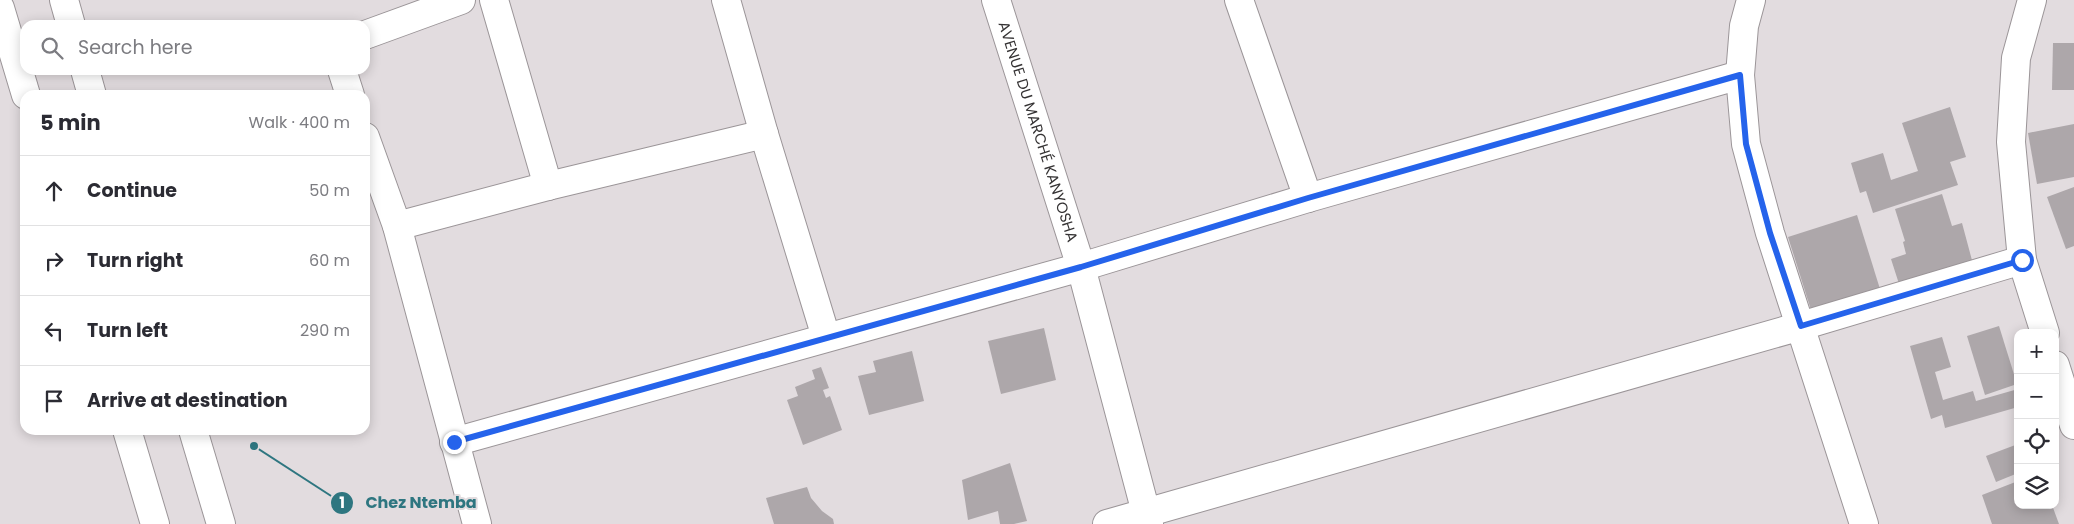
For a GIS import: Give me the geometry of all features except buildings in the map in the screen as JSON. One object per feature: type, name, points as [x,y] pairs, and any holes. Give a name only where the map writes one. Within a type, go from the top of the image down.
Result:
[{"type":"street","points":[[64,0],[70,20]]},
{"type":"street","points":[[370,33],[461,0]]},
{"type":"street","points":[[494,0],[548,186]]},
{"type":"street","points":[[726,0],[764,134],[826,337]]},
{"type":"street","name":"AVENUE DU MARCHÉ KANYOSHA","points":[[996,0],[1081,267],[1147,518]]},
{"type":"street","points":[[1239,0],[1308,198]]},
{"type":"street","points":[[1750,0],[1744,26],[1740,75],[1746,144],[1770,233],[1864,524]]},
{"type":"street","points":[[2032,0],[2016,58],[2011,142],[2022,260],[2044,329]]},
{"type":"street","points":[[0,8],[20,75]]},
{"type":"street","points":[[20,75],[25,90]]},
{"type":"street","points":[[86,75],[91,90]]},
{"type":"street","points":[[344,75],[348,90]]},
{"type":"street","points":[[454,442],[1081,267],[1308,198],[1740,75]]},
{"type":"street","points":[[396,226],[548,186],[764,134]]},
{"type":"street","points":[[370,151],[396,226],[477,524]]},
{"type":"street","points":[[1107,524],[1147,518],[2022,260]]},
{"type":"street","points":[[2058,374],[2074,425]]},
{"type":"street","points":[[128,435],[155,524]]},
{"type":"street","points":[[195,435],[222,524]]},
{"type":"place","name":"Chez Ntemba","points":[[254,446]]},
{"type":"route","points":[[454,442],[1081,267],[1308,198],[1740,75],[1746,144],[1770,233],[1801,326],[2022,260]]}]
